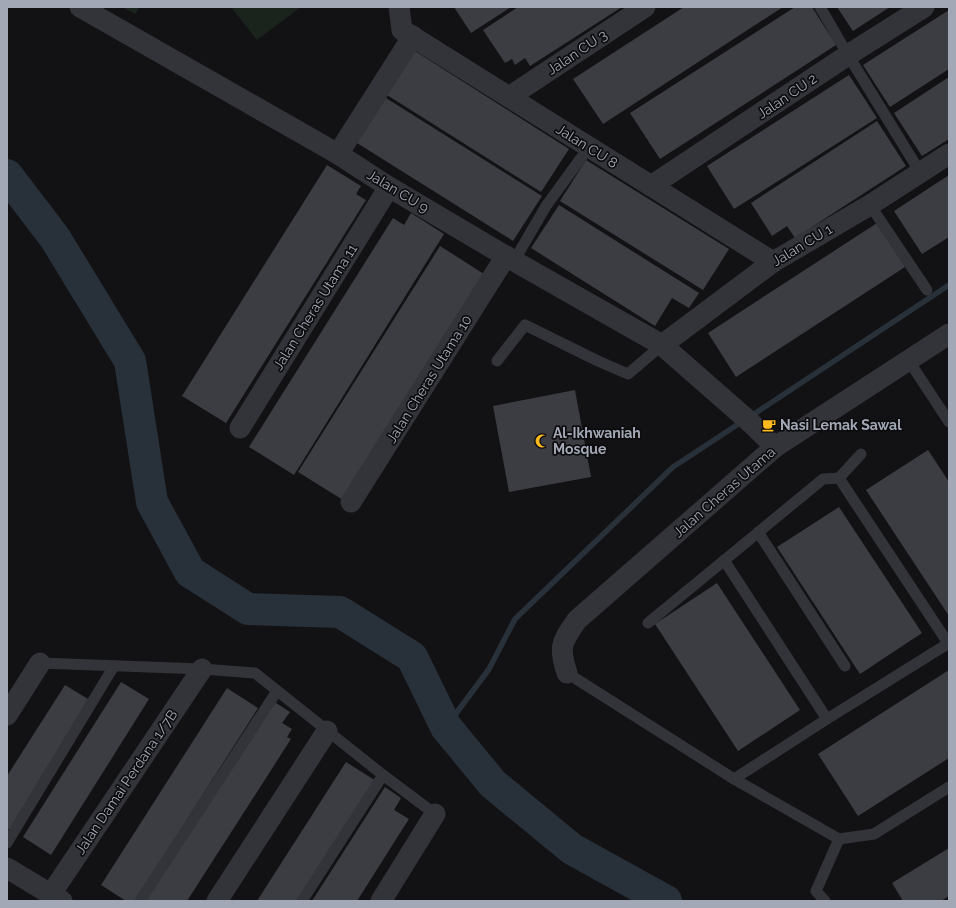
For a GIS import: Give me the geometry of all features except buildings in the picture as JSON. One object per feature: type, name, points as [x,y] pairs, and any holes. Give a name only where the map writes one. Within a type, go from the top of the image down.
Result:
[{"type":"street","name":"Jalan CU 9","points":[[80,7],[338,154],[389,187],[510,259],[662,346],[750,423],[775,447]]},
{"type":"street","points":[[338,154],[408,33],[399,7]]},
{"type":"street","name":"Jalan CU 3","points":[[509,97],[645,7]]},
{"type":"street","name":"Jalan CU 2","points":[[651,186],[924,7]]},
{"type":"street","name":"Jalan CU 8","points":[[408,33],[773,262]]},
{"type":"street","name":"Jalan CU 1","points":[[662,346],[773,262],[870,205],[949,154]]},
{"type":"street","name":"Jalan Cheras Utama 11","points":[[240,428],[389,187]]},
{"type":"street","name":"Jalan Cheras Utama 10","points":[[351,502],[510,259]]},
{"type":"street","name":"Jalan Cheras Utama","points":[[567,673],[562,658],[563,640],[577,620],[775,447],[949,334]]},
{"type":"street","points":[[10,706],[40,663]]},
{"type":"street","name":"Jalan Damai Perdana 1/7B","points":[[56,898],[202,669]]},
{"type":"street","points":[[217,901],[327,731]]},
{"type":"street","points":[[381,901],[435,814]]},
{"type":"street","points":[[7,868],[56,898]]},
{"type":"lane","points":[[820,7],[848,56],[920,172]]},
{"type":"lane","points":[[510,259],[589,147]]},
{"type":"lane","points":[[870,205],[927,290]]},
{"type":"lane","points":[[497,361],[526,326],[628,374],[662,346]]},
{"type":"lane","points":[[909,361],[949,422]]},
{"type":"lane","points":[[648,623],[823,479],[839,478],[861,454]]},
{"type":"lane","points":[[734,779],[827,718],[948,643],[839,478]]},
{"type":"lane","points":[[758,532],[845,666]]},
{"type":"lane","points":[[724,560],[827,718]]},
{"type":"lane","points":[[40,663],[202,669],[255,673],[383,775],[435,814]]},
{"type":"lane","points":[[7,843],[114,666]]},
{"type":"lane","points":[[567,673],[734,779],[839,839],[874,834],[949,787]]},
{"type":"lane","points":[[140,901],[277,691]]},
{"type":"lane","points":[[302,901],[383,775]]},
{"type":"lane","points":[[825,901],[816,890],[839,839]]},
{"type":"shaded area","points":[[122,7],[140,7],[135,14]]},
{"type":"shaded area","points":[[231,7],[301,7],[257,40]]},
{"type":"waterway","points":[[7,175],[55,238],[130,361],[152,502],[190,572],[248,609],[340,612],[412,657],[446,727],[493,784],[572,849],[666,901]]},
{"type":"waterway","points":[[751,416],[949,285]]},
{"type":"waterway","points":[[446,727],[489,669],[515,619],[673,467],[743,421]]},
{"type":"place","name":"Nasi Lemak Sawal","points":[[769,425]]},
{"type":"place","name":"Al-Ikhwaniah Mosque","points":[[542,441]]}]
